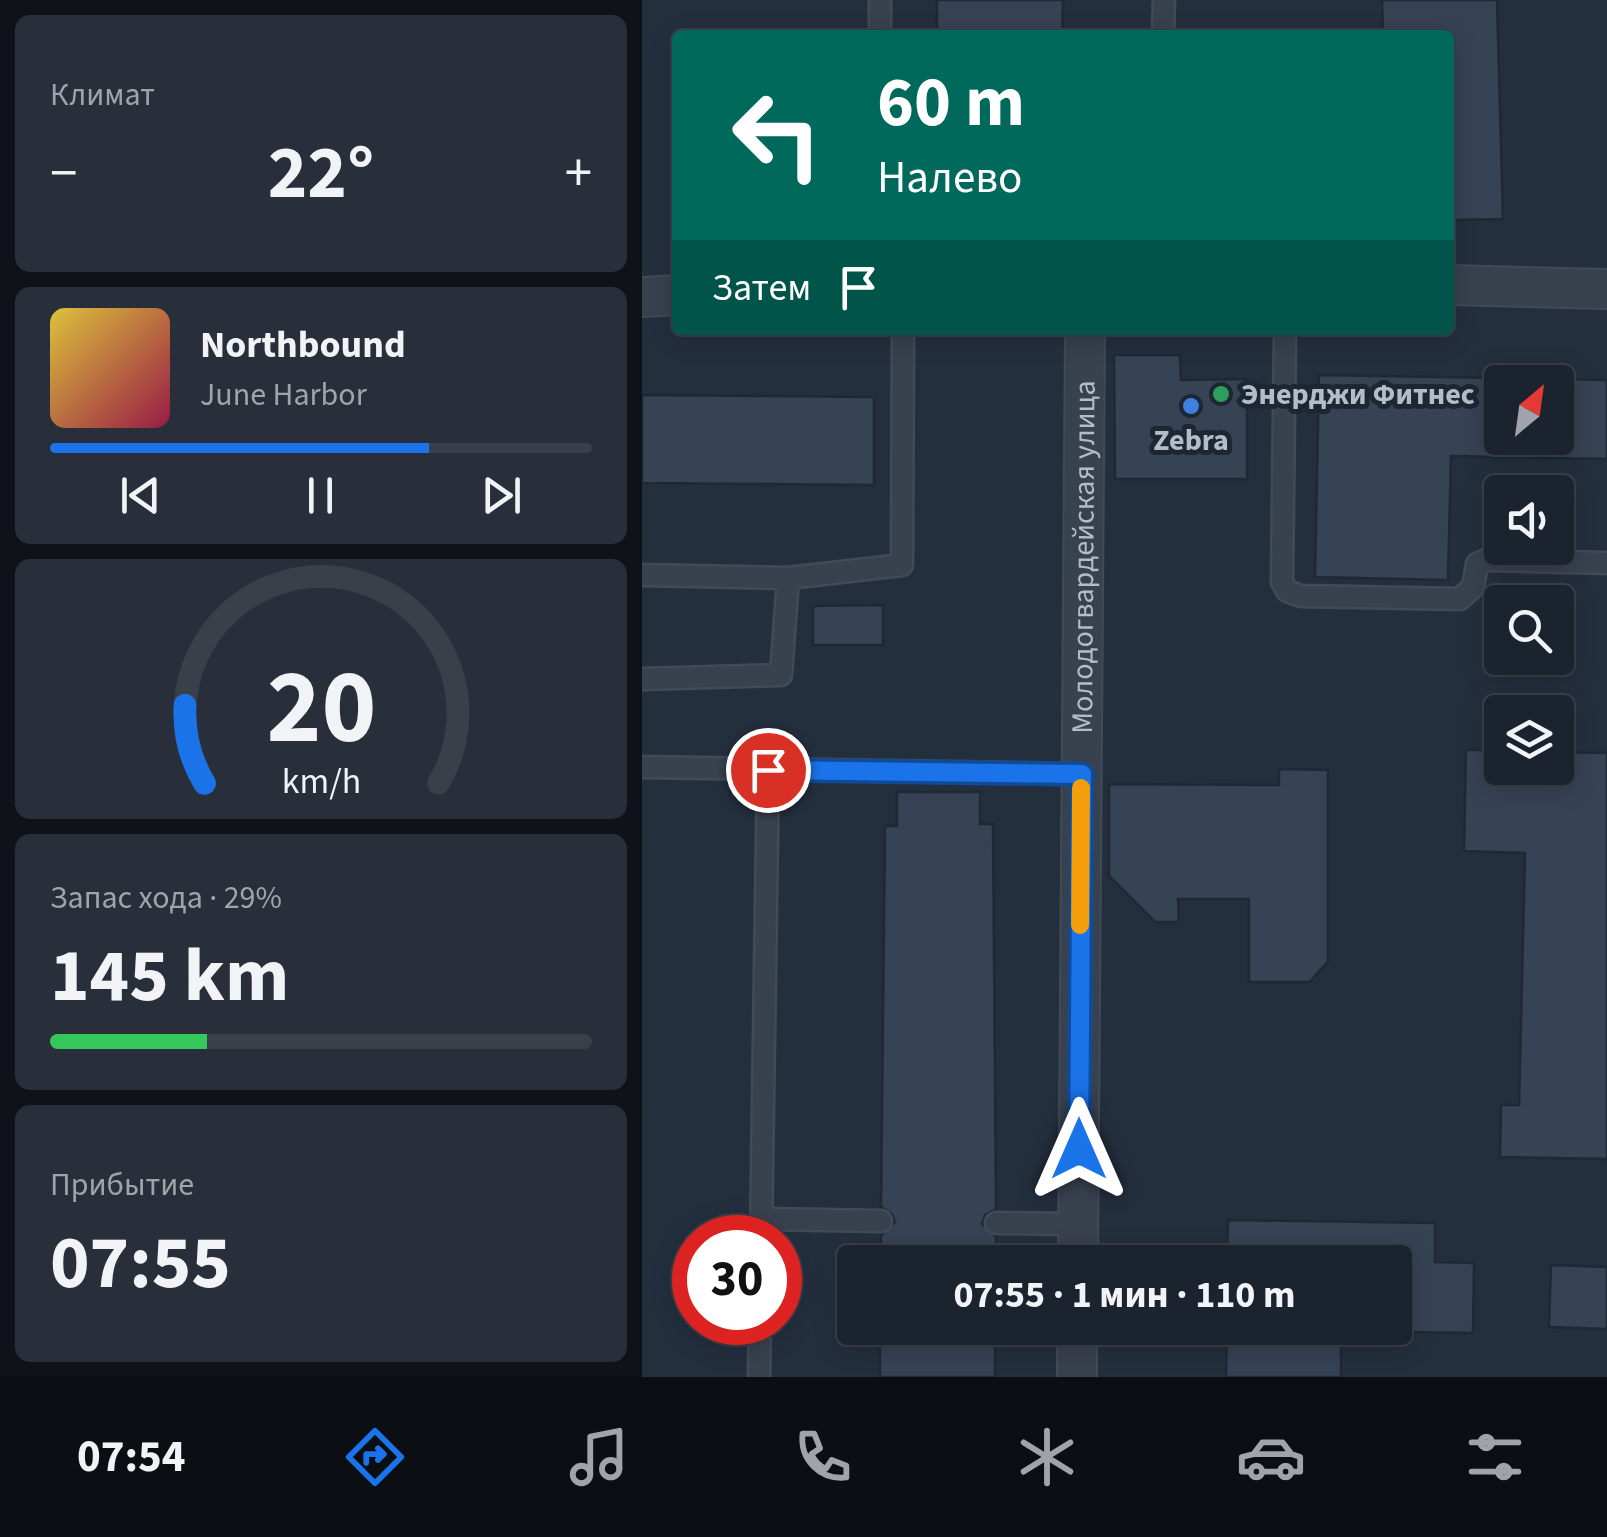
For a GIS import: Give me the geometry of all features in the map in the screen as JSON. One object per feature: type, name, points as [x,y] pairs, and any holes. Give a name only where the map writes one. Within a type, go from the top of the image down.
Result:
[{"type":"street","points":[[1454,286],[1606,289]]},
{"type":"street","points":[[642,297],[672,295]]},
{"type":"street","name":"Молодогвардейская улица","points":[[1078,1245],[1085,335]]},
{"type":"street","points":[[1077,1345],[1077,1377]]},
{"type":"lane","points":[[880,0],[880,30]]},
{"type":"lane","points":[[1163,30],[1164,0]]},
{"type":"lane","points":[[642,575],[788,578],[902,565],[903,335]]},
{"type":"lane","points":[[1285,335],[1282,582],[1287,591],[1300,596],[1460,599],[1473,587],[1476,564],[1486,560],[1606,562]]},
{"type":"lane","points":[[642,679],[782,675],[788,578]]},
{"type":"lane","points":[[642,768],[1082,774]]},
{"type":"lane","points":[[761,1215],[768,770]]},
{"type":"lane","points":[[802,1226],[881,1221]]},
{"type":"lane","points":[[996,1223],[1078,1224]]},
{"type":"lane","points":[[759,1377],[760,1345]]},
{"type":"building","points":[[937,0],[1063,0],[1062,30],[937,30]]},
{"type":"building","points":[[1382,0],[1497,0],[1503,219],[1454,220],[1454,30],[1383,30]]},
{"type":"building","points":[[1114,355],[1180,355],[1181,380],[1247,379],[1247,479],[1115,479]]},
{"type":"building","points":[[1319,375],[1484,378],[1484,455],[1574,455],[1574,379],[1607,380],[1607,459],[1451,456],[1448,580],[1315,577]]},
{"type":"building","points":[[642,395],[874,397],[874,485],[642,483]]},
{"type":"building","points":[[883,605],[883,645],[813,645],[813,606]]},
{"type":"building","points":[[1466,750],[1484,750],[1484,785],[1574,785],[1574,752],[1607,753],[1607,1159],[1500,1157],[1501,1105],[1519,1105],[1525,853],[1464,851]]},
{"type":"building","points":[[1279,769],[1328,770],[1328,961],[1310,982],[1249,982],[1249,899],[1178,899],[1179,922],[1155,922],[1109,876],[1109,784],[1279,785]]},
{"type":"building","points":[[897,792],[980,792],[980,824],[993,824],[996,1209],[985,1215],[982,1224],[996,1237],[996,1245],[881,1245],[881,1235],[895,1222],[892,1214],[881,1207],[885,826],[897,826]]},
{"type":"building","points":[[1228,1220],[1435,1223],[1435,1262],[1474,1263],[1473,1333],[1412,1332],[1412,1245],[1227,1245]]},
{"type":"building","points":[[1551,1265],[1607,1267],[1607,1329],[1549,1327]]},
{"type":"building","points":[[880,1345],[995,1345],[995,1377],[880,1377]]},
{"type":"building","points":[[1227,1345],[1341,1345],[1341,1377],[1226,1377]]},
{"type":"slow traffic","points":[[1080,925],[1081,788]]},
{"type":"place","name":"Энерджи Фитнес","points":[[1221,394]]},
{"type":"place","name":"Zebra","points":[[1191,406]]},
{"type":"route","points":[[768,770],[1082,774],[1079,1149]]}]
